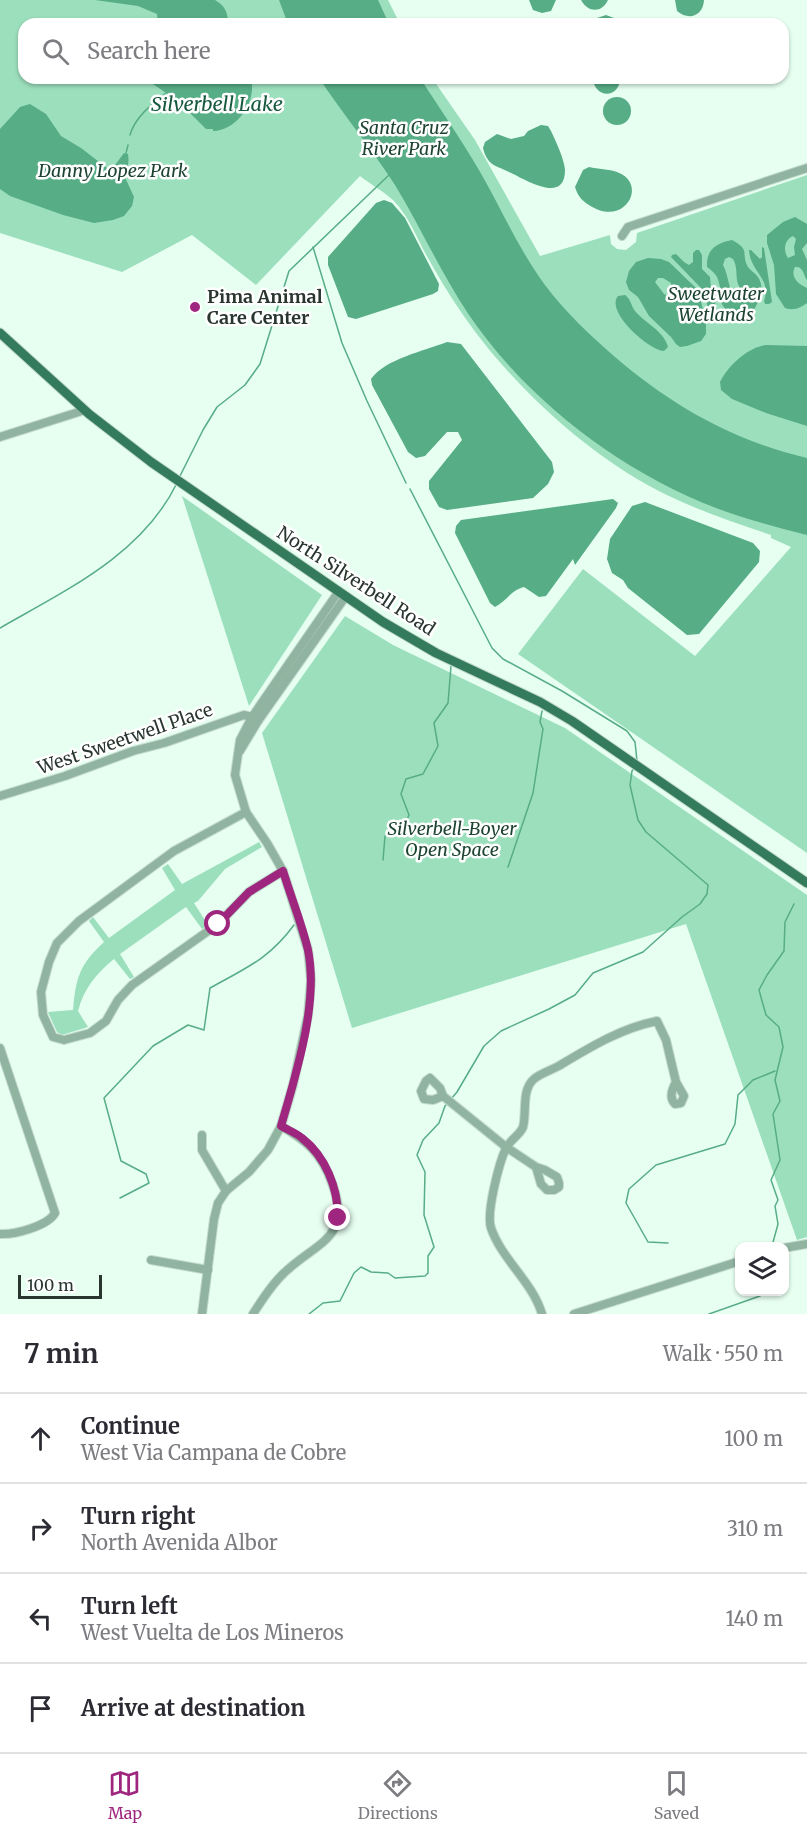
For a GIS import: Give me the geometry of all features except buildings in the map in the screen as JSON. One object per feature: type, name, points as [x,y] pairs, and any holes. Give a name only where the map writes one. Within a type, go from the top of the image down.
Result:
[{"type":"main road","name":"North Silverbell Road","points":[[0,333],[85,410],[151,462],[342,593],[409,638],[540,702],[572,721],[807,883]]},
{"type":"street","points":[[622,236],[628,227],[807,168]]},
{"type":"street","points":[[0,436],[85,410]]},
{"type":"street","points":[[202,1314],[218,1203],[226,1191],[249,1172],[268,1150],[281,1126],[293,1085],[308,1015],[311,980],[308,950],[283,871],[246,812],[236,775],[240,740],[342,593]]},
{"type":"street","name":"West Sweetwell Place","points":[[0,796],[244,715],[255,719]]},
{"type":"street","points":[[246,812],[174,851],[79,921],[57,943],[41,992],[44,1015],[53,1037],[64,1040],[90,1033],[106,1021],[118,1000],[132,985],[218,924],[249,892],[283,871]]},
{"type":"street","points":[[542,1314],[534,1294],[498,1242],[490,1226],[491,1200],[506,1147],[523,1128],[527,1092],[532,1080],[616,1034],[657,1021],[666,1040],[676,1082]]},
{"type":"street","points":[[0,1048],[55,1213],[53,1218],[41,1225],[16,1233],[0,1234]]},
{"type":"street","points":[[443,1096],[506,1147],[536,1167]]},
{"type":"street","points":[[253,1314],[284,1272],[327,1239],[338,1218],[338,1201],[328,1172],[315,1151],[301,1138],[281,1126]]},
{"type":"street","points":[[202,1135],[202,1150],[226,1191]]},
{"type":"street","points":[[789,1247],[807,1244]]},
{"type":"street","points":[[151,1260],[208,1270]]},
{"type":"street","points":[[574,1314],[735,1263]]},
{"type":"green space","points":[[0,0],[388,0],[397,18],[18,18],[18,84],[436,84],[475,140],[540,256],[610,235],[611,244],[617,249],[626,250],[636,242],[637,233],[807,175],[807,853],[518,654],[583,569],[695,656],[791,547],[771,538],[771,535],[694,507],[639,480],[580,440],[552,416],[501,363],[479,336],[447,291],[399,206],[389,197],[360,176],[256,285],[192,235],[122,272],[0,233]]},
{"type":"green space","points":[[182,496],[322,595],[249,706]]},
{"type":"green space","name":"Silverbell-Boyer Open Space","points":[[345,616],[393,645],[565,728],[807,895],[807,1237],[797,1240],[686,924],[352,1028],[262,733]]},
{"type":"green space","points":[[259,842],[262,847],[225,869],[194,903],[208,925],[202,929],[186,907],[120,954],[134,977],[130,979],[114,959],[96,976],[87,988],[78,1011],[88,1027],[62,1035],[57,1032],[48,1012],[73,1010],[80,973],[89,958],[104,942],[89,921],[93,917],[109,938],[175,890],[162,868],[168,864],[182,884]]},
{"type":"water","points":[[95,0],[215,0],[225,10],[227,18],[157,18],[157,14],[138,6]]},
{"type":"water","points":[[279,0],[378,0],[386,18],[286,18]]},
{"type":"water","points":[[529,0],[556,0],[551,11],[542,13],[533,10]]},
{"type":"water","points":[[581,0],[608,0],[602,7],[595,10],[587,7]]},
{"type":"water","points":[[675,0],[704,0],[698,13],[686,16],[677,11]]},
{"type":"water","points":[[606,15],[614,18],[597,18]]},
{"type":"water","name":"Silverbell Lake","points":[[153,84],[252,84],[251,96],[244,113],[230,126],[222,129],[213,131],[213,129],[206,129],[178,101]]},
{"type":"water","name":"Santa Cruz River Park","points":[[323,84],[424,84],[472,158],[536,272],[578,323],[637,375],[705,420],[754,442],[807,458],[807,535],[738,516],[680,493],[611,453],[547,404],[492,346],[469,315],[395,185]]},
{"type":"water","points":[[619,84],[616,90],[607,94],[602,93],[594,85]]},
{"type":"water","points":[[617,97],[627,101],[631,111],[627,121],[617,125],[607,121],[603,111],[607,101]]},
{"type":"water","points":[[30,104],[46,114],[61,136],[107,168],[112,169],[124,153],[128,154],[128,164],[123,173],[134,197],[132,206],[124,216],[94,223],[63,215],[10,196],[0,189],[0,129],[20,107]]},
{"type":"water","points":[[541,125],[548,126],[551,131],[565,170],[563,181],[551,188],[542,187],[493,165],[483,148],[485,142],[497,134],[511,139],[524,136],[528,131]]},
{"type":"water","points":[[589,167],[614,171],[626,178],[631,185],[632,194],[622,208],[613,212],[602,211],[580,198],[575,187],[583,170]]},
{"type":"water","points":[[384,200],[392,203],[405,218],[439,284],[438,291],[356,319],[348,317],[328,265],[328,257],[376,203]]},
{"type":"water","points":[[795,217],[807,224],[807,243],[802,249],[807,260],[807,280],[800,268],[795,267],[794,277],[807,288],[807,303],[794,309],[785,308],[776,294],[774,265],[767,243],[767,235],[783,222]],"holes":[[[793,236],[796,239],[795,255],[788,258],[786,243]]]},
{"type":"water","points":[[732,240],[742,247],[748,267],[758,277],[761,286],[759,300],[752,313],[739,317],[722,304],[717,277],[707,267],[711,251],[717,245]],"holes":[[[729,257],[733,259],[738,285],[747,292],[743,301],[736,299],[733,295],[723,265],[725,259]]]},
{"type":"water","points":[[762,247],[772,302],[769,304],[765,304],[765,286],[750,258],[749,250],[760,259]]},
{"type":"water","points":[[699,250],[702,255],[702,269],[710,277],[717,309],[713,312],[708,307],[702,289],[671,257],[676,254],[689,265],[693,262],[693,253]]},
{"type":"water","points":[[648,258],[669,262],[698,290],[706,322],[706,334],[701,341],[680,347],[649,316],[638,297],[629,290],[626,282],[629,271],[636,262]],"holes":[[[658,278],[671,283],[671,292],[668,296],[655,282]]]},
{"type":"water","points":[[625,295],[629,298],[635,311],[663,336],[668,347],[664,351],[648,344],[623,320],[617,311],[616,303],[618,296]]},
{"type":"water","points":[[447,342],[461,344],[552,462],[554,472],[548,484],[533,498],[447,510],[439,507],[429,489],[429,481],[462,440],[458,432],[447,432],[425,456],[416,458],[408,452],[372,385],[371,379],[377,372],[395,361]]},
{"type":"water","points":[[766,345],[807,346],[807,426],[732,399],[721,390],[720,382],[733,364],[745,354]]},
{"type":"water","points":[[613,499],[618,503],[616,508],[575,565],[573,559],[546,596],[539,597],[524,587],[495,607],[490,603],[455,533],[456,526],[461,520]]},
{"type":"water","points":[[645,502],[753,543],[760,551],[759,562],[699,634],[687,635],[612,573],[607,559],[610,539],[632,506]]},
{"type":"waterway","points":[[130,135],[140,117],[166,93]]},
{"type":"waterway","points":[[126,153],[128,145]]},
{"type":"waterway","points":[[180,476],[217,407],[245,385],[260,364],[289,271],[389,175]]},
{"type":"waterway","points":[[313,247],[342,343],[406,483]]},
{"type":"waterway","points":[[0,628],[76,584],[123,550],[144,531],[162,508],[177,483]]},
{"type":"waterway","points":[[410,489],[492,648],[503,659],[562,691],[627,731],[635,742],[637,761]]},
{"type":"waterway","points":[[383,860],[385,836],[403,829],[409,815],[401,794],[406,779],[423,774],[438,746],[434,723],[448,703],[451,666]]},
{"type":"waterway","points":[[508,867],[533,793],[543,729],[540,722],[542,711]]},
{"type":"waterway","points":[[451,1099],[484,1046],[501,1031],[575,995],[593,973],[643,952],[700,904],[707,894],[708,885],[646,832],[638,820],[630,785],[634,768]]},
{"type":"waterway","points":[[773,1242],[778,1224],[775,1206],[778,1200],[771,1180],[780,1160],[773,1114],[780,1101],[775,1080],[783,1047],[779,1027],[766,1015],[759,990],[784,951],[785,922],[794,904]]},
{"type":"waterway","points":[[120,1198],[149,1183],[146,1174],[121,1161],[104,1098],[153,1046],[188,1025],[204,1030],[210,988],[266,955],[294,925]]},
{"type":"waterway","points":[[668,1243],[648,1242],[626,1203],[629,1189],[656,1165],[725,1144],[735,1124],[738,1095],[753,1080],[775,1071]]},
{"type":"waterway","points":[[309,1314],[323,1303],[340,1301],[354,1273],[361,1267],[371,1272],[388,1273],[395,1278],[425,1276],[428,1273],[428,1256],[434,1247],[424,1215],[425,1172],[417,1155],[423,1140],[439,1123],[448,1103]]},
{"type":"waterway","points":[[709,1314],[760,1296]]},
{"type":"place","name":"Pima Animal Care Center","points":[[195,307]]},
{"type":"route","points":[[218,924],[249,892],[283,871],[308,950],[311,980],[308,1015],[293,1085],[281,1126],[301,1138],[315,1151],[328,1172],[333,1186],[338,1201],[338,1218]]},
{"type":"park label","name":"Danny Lopez Park","points":[[113,171]]},
{"type":"park label","name":"Sweetwater Wetlands","points":[[716,304]]}]
